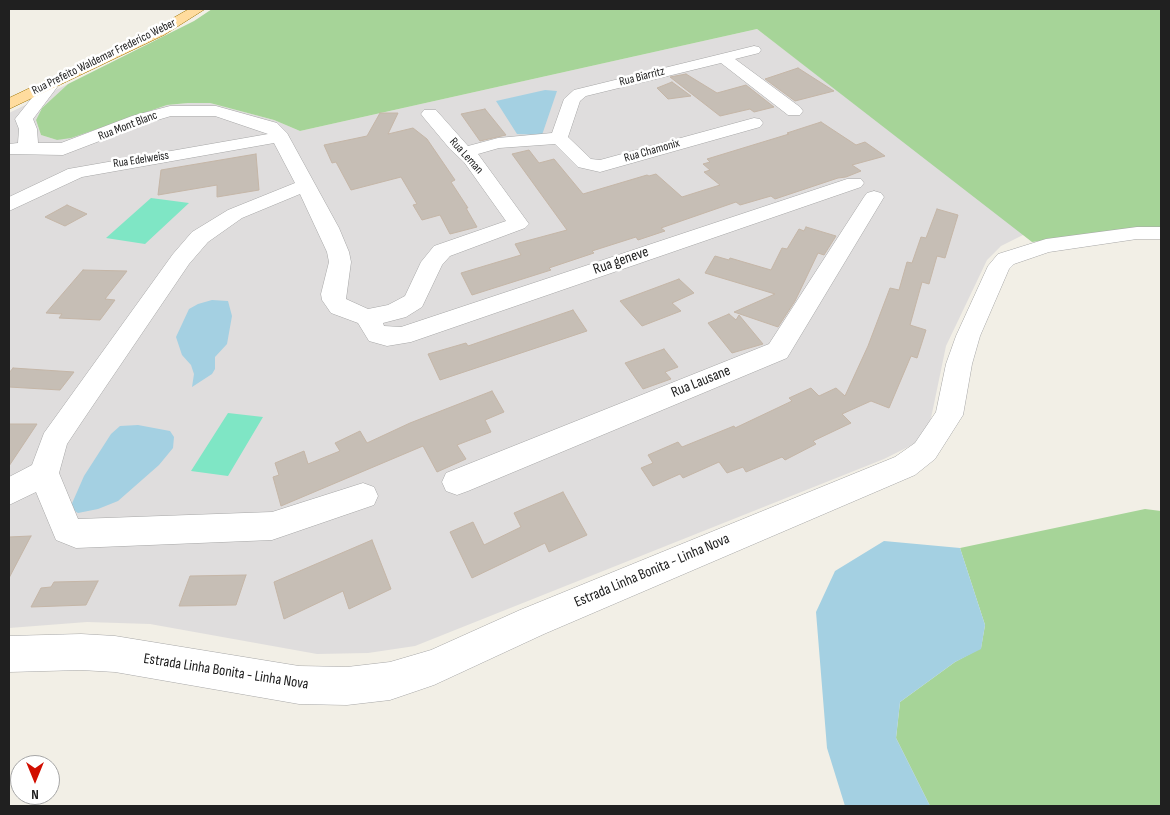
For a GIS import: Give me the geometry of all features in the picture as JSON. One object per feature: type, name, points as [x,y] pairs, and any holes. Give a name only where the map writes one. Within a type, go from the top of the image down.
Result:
[{"type":"main road","name":"Rua Prefeito Waldemar Frederico Weber","points":[[9,104],[159,32],[198,9]]},
{"type":"street","name":"Rua Biarritz","points":[[559,138],[572,98],[580,93],[754,50]]},
{"type":"street","points":[[724,58],[794,111]]},
{"type":"street","points":[[34,150],[26,142],[28,129],[16,121],[53,82]]},
{"type":"street","name":"Rua Mont Blanc","points":[[9,149],[63,149],[76,146],[156,114],[187,109],[216,111],[261,122],[271,127],[280,137],[338,252],[340,262],[333,294],[334,300],[340,307],[368,317]]},
{"type":"street","name":"Rua Leman","points":[[368,317],[389,314],[414,301],[432,262],[442,251],[518,223],[465,152],[456,145],[430,114]]},
{"type":"street","name":"Rua Chamonix","points":[[559,138],[585,163],[600,166],[754,123]]},
{"type":"street","name":"Rua Edelweiss","points":[[9,205],[75,173],[280,137]]},
{"type":"street","points":[[465,152],[498,143],[559,138]]},
{"type":"street","points":[[305,186],[235,214],[212,228],[181,259],[71,414],[54,441],[44,473],[67,530],[76,534],[272,526],[363,496]]},
{"type":"street","name":"Rua geneve","points":[[368,317],[374,331],[378,335],[387,338],[402,336],[811,198],[864,190]]},
{"type":"street","name":"Rua Lausane","points":[[457,482],[778,351],[848,212],[864,190]]},
{"type":"street","points":[[811,198],[848,212]]},
{"type":"street","name":"Estrada Linha Bonita - Linha Nova","points":[[9,654],[81,652],[115,654],[299,685],[347,686],[390,681],[434,667],[532,622],[905,466],[925,451],[949,414],[959,364],[968,336],[999,266],[1006,258],[1046,246],[1137,233],[1161,232]]},
{"type":"street","points":[[9,492],[44,473]]},
{"type":"shaded area","points":[[757,29],[1025,234],[1001,246],[987,260],[946,346],[930,423],[914,444],[884,459],[415,646],[368,653],[317,654],[150,624],[87,622],[9,628],[9,113],[68,84],[42,108],[36,120],[41,135],[57,140],[167,105],[188,103],[210,103],[274,120],[300,131]]},
{"type":"green space","points":[[212,9],[1161,9],[1161,228],[1144,228],[1032,242],[757,29],[300,131],[274,120],[210,103],[188,103],[167,105],[71,138],[57,140],[41,135],[36,120],[42,108],[68,84],[194,21]]},
{"type":"green space","points":[[151,198],[189,203],[145,244],[106,238]]},
{"type":"green space","points":[[228,413],[263,417],[228,476],[191,471]]},
{"type":"green space","points":[[1145,509],[1161,511],[1161,806],[930,806],[896,738],[900,702],[955,662],[981,648],[985,625],[960,548]]},
{"type":"water","points":[[545,90],[557,91],[542,135],[517,134],[496,101]]},
{"type":"water","points":[[212,300],[228,301],[232,316],[227,344],[215,357],[215,369],[212,374],[192,387],[194,374],[191,365],[182,355],[176,337],[189,309]]},
{"type":"water","points":[[138,425],[170,431],[174,437],[173,448],[159,465],[118,501],[98,509],[78,513],[70,508],[84,476],[111,434],[120,426]]},
{"type":"water","points":[[884,541],[960,548],[985,625],[981,649],[955,662],[900,702],[896,738],[930,806],[845,806],[827,748],[816,612],[835,571]]},
{"type":"building","points":[[798,68],[834,91],[795,101],[765,79]]},
{"type":"building","points":[[686,74],[717,93],[746,85],[774,107],[754,112],[750,109],[720,116],[670,77]]},
{"type":"building","points":[[672,82],[691,96],[668,99],[657,88]]},
{"type":"building","points":[[485,109],[506,135],[480,141],[461,114]]},
{"type":"building","points":[[380,113],[398,113],[388,134],[413,128],[427,139],[455,180],[451,182],[468,208],[466,208],[477,227],[450,234],[440,215],[422,220],[413,205],[417,204],[401,177],[351,190],[336,162],[332,163],[324,145],[367,136]]},
{"type":"building","points":[[821,122],[856,145],[865,142],[885,156],[852,165],[861,171],[846,177],[775,199],[771,196],[740,205],[736,202],[661,228],[665,231],[638,240],[636,237],[592,251],[594,253],[549,268],[551,270],[472,295],[461,273],[521,255],[515,244],[567,230],[512,154],[529,150],[539,163],[554,159],[583,194],[656,174],[682,197],[720,185],[704,172],[710,170],[703,164],[710,162],[707,159],[789,134],[787,133]]},
{"type":"building","points":[[256,154],[259,190],[217,197],[217,185],[158,195],[161,170]]},
{"type":"building","points":[[67,205],[87,214],[65,226],[45,217]]},
{"type":"building","points":[[937,209],[958,215],[945,258],[937,256],[929,284],[922,282],[910,325],[926,330],[917,358],[911,356],[889,408],[871,401],[842,414],[851,423],[813,441],[816,444],[785,460],[782,457],[746,472],[743,467],[727,473],[719,462],[683,478],[680,474],[653,486],[641,468],[653,463],[648,455],[678,442],[682,447],[734,426],[735,428],[792,401],[789,398],[811,388],[819,396],[836,388],[845,396],[868,346],[890,288],[899,290],[907,262],[912,263],[921,237],[926,238]]},
{"type":"building","points":[[806,227],[836,236],[824,255],[818,253],[795,301],[778,327],[734,312],[775,294],[705,273],[715,256],[729,260],[730,258],[771,270],[782,248],[787,249],[799,229],[804,231]]},
{"type":"building","points":[[83,270],[127,271],[105,299],[115,300],[100,320],[59,318],[62,314],[46,313]]},
{"type":"building","points":[[679,279],[694,293],[672,303],[681,311],[642,326],[620,301]]},
{"type":"building","points":[[573,310],[587,331],[440,380],[428,354],[466,343],[468,346]]},
{"type":"building","points":[[729,314],[736,320],[739,315],[763,344],[732,353],[708,323]]},
{"type":"building","points":[[664,349],[678,367],[665,372],[671,379],[643,389],[625,363]]},
{"type":"building","points":[[13,368],[74,372],[60,390],[9,387],[9,373]]},
{"type":"building","points":[[492,391],[504,412],[485,420],[491,432],[457,445],[466,459],[437,472],[423,446],[281,506],[273,477],[279,475],[275,463],[304,451],[308,464],[340,451],[335,443],[360,431],[367,443],[410,423]]},
{"type":"building","points":[[9,424],[37,424],[9,466]]},
{"type":"building","points":[[563,492],[587,535],[549,552],[545,543],[472,578],[450,532],[473,522],[484,545],[521,527],[514,513]]},
{"type":"building","points":[[31,536],[9,578],[9,537]]},
{"type":"building","points":[[372,540],[391,589],[349,609],[343,591],[284,619],[274,582]]},
{"type":"building","points":[[246,575],[236,605],[179,606],[190,576]]},
{"type":"building","points":[[98,581],[86,605],[31,607],[41,588],[51,587],[54,582]]}]
